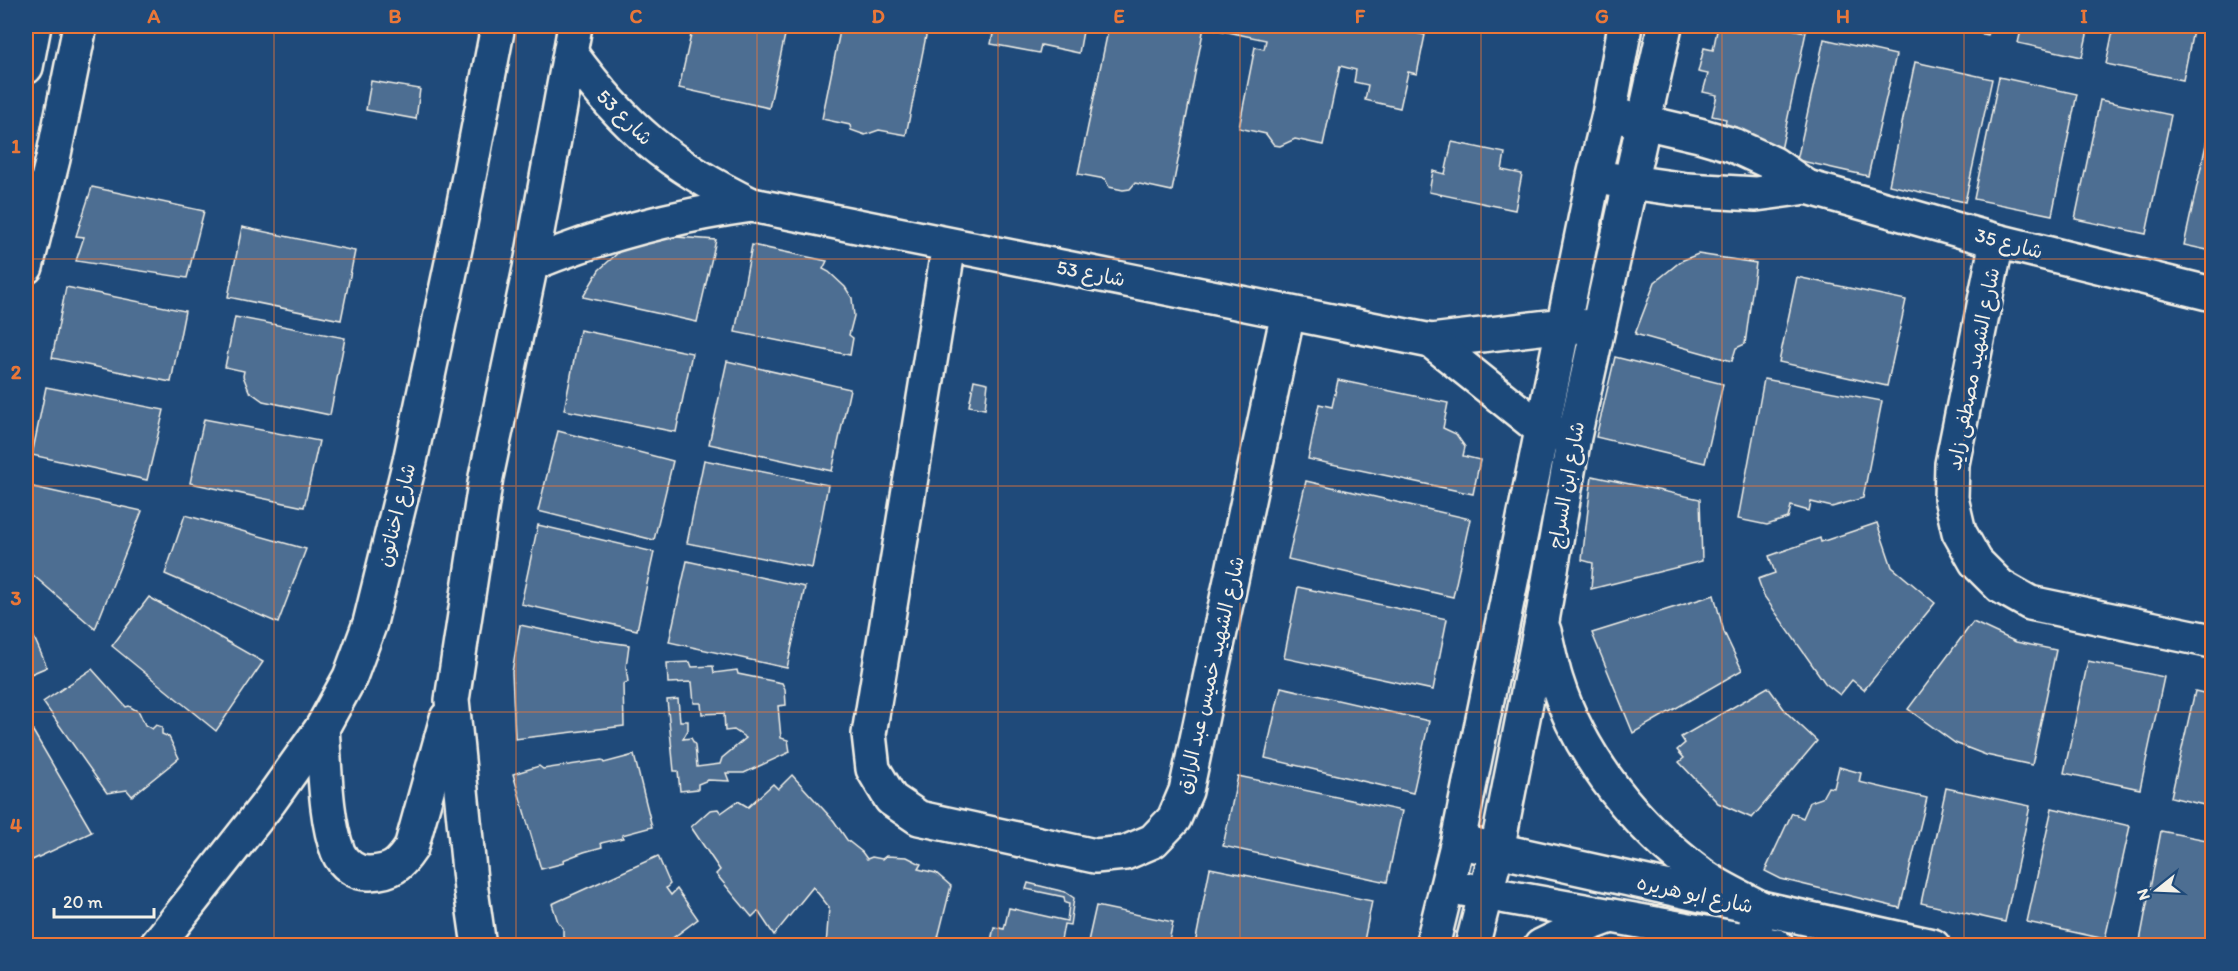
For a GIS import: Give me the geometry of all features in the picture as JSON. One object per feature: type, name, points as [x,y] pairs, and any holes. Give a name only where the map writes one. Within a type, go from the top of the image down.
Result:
[{"type":"street","points":[[26,67],[34,26]]},
{"type":"street","points":[[26,267],[53,159],[80,26]]},
{"type":"street","name":"شارع اخناتون","points":[[156,945],[270,801],[322,728],[350,677],[370,623],[410,461],[458,234],[498,26]]},
{"type":"street","name":"شارع ابن السراج","points":[[1432,945],[1458,841],[1594,176],[1609,114],[1625,26]]},
{"type":"street","name":"شارع ابن السراج","points":[[1472,945],[1497,850],[1542,621],[1574,437],[1665,26]]},
{"type":"street","points":[[322,728],[332,833],[339,853],[348,867],[366,874],[384,873],[400,863],[411,848],[452,700],[486,477],[531,264],[573,40]]},
{"type":"street","name":"شارع 53","points":[[573,40],[599,93],[632,128],[669,158],[709,184],[752,205],[1431,341],[1565,325],[1598,328]]},
{"type":"street","name":"شارع 35","points":[[1609,114],[1733,145],[1774,164],[1807,187],[1998,241],[2212,294]]},
{"type":"street","name":"شارع 35","points":[[1594,176],[1688,190],[1756,194],[1807,187]]},
{"type":"street","name":"شارع 53","points":[[531,264],[573,247],[639,226],[752,205]]},
{"type":"street","name":"شارع الشهيد مصطفى زايد","points":[[1998,241],[1952,464],[1951,498],[1959,532],[1976,561],[2000,586],[2030,603],[2212,641]]},
{"type":"street","name":"شارع الشهيد خميس عبد الرازق","points":[[950,245],[869,734],[873,769],[891,799],[919,818],[1095,856],[1125,853],[1153,841],[1174,819],[1186,791],[1288,313]]},
{"type":"street","name":"شارع 53","points":[[1431,341],[1542,430],[1574,437]]},
{"type":"street","points":[[1542,621],[1561,691],[1581,739],[1614,791],[1656,837],[1704,877],[1759,907],[1765,943]]},
{"type":"street","points":[[452,700],[471,890],[479,945]]},
{"type":"street","name":"شارع ابو هريره","points":[[1458,841],[1759,907],[1880,941],[1933,945]]},
{"type":"street","name":"شارع ابو هريره","points":[[1447,887],[1486,892],[1765,943]]},
{"type":"street","points":[[1541,945],[1576,928],[1611,916]]},
{"type":"building","points":[[693,26],[787,26],[769,108],[679,88]]},
{"type":"building","points":[[841,26],[928,26],[906,135],[879,130],[865,135],[851,130],[850,125],[822,119]]},
{"type":"building","points":[[958,26],[1084,26],[1079,53],[1041,45],[1039,53],[991,44],[993,34]]},
{"type":"building","points":[[1109,26],[1416,26],[1415,33],[1425,35],[1417,74],[1408,72],[1400,108],[1365,100],[1368,85],[1354,82],[1356,70],[1340,66],[1323,145],[1295,139],[1280,146],[1274,145],[1266,134],[1239,128],[1255,47],[1264,49],[1266,40],[1204,27],[1172,191],[1135,183],[1130,189],[1123,190],[1109,187],[1105,179],[1078,174]]},
{"type":"building","points":[[1718,26],[1776,26],[1806,32],[1781,150],[1761,146],[1763,140],[1724,131],[1726,119],[1712,116],[1717,95],[1703,92],[1708,74],[1698,72],[1704,48],[1713,50]]},
{"type":"building","points":[[1939,26],[1990,26],[1988,35]]},
{"type":"building","points":[[2022,26],[2089,26],[2082,57],[2018,43]]},
{"type":"building","points":[[2114,26],[2194,26],[2183,80],[2106,64]]},
{"type":"building","points":[[1824,39],[1896,55],[1868,176],[1797,160]]},
{"type":"building","points":[[1915,62],[1992,79],[1965,202],[1889,185]]},
{"type":"building","points":[[1999,77],[2077,94],[2052,215],[1974,199]]},
{"type":"building","points":[[371,81],[420,89],[416,119],[366,110]]},
{"type":"building","points":[[2100,100],[2171,115],[2146,234],[2075,219]]},
{"type":"building","points":[[2210,126],[2212,126],[2212,251],[2184,245]]},
{"type":"building","points":[[1452,142],[1505,153],[1502,170],[1522,174],[1515,210],[1429,192],[1433,171],[1445,174]]},
{"type":"building","points":[[92,187],[204,211],[187,278],[76,261],[84,237],[76,236]]},
{"type":"building","points":[[242,227],[355,251],[341,320],[228,297]]},
{"type":"building","points":[[650,235],[716,240],[697,322],[583,297],[599,270],[620,251]]},
{"type":"building","points":[[752,245],[827,261],[823,269],[845,287],[852,298],[854,316],[849,335],[853,338],[850,355],[735,332]]},
{"type":"building","points":[[1698,254],[1756,263],[1745,344],[1736,348],[1732,361],[1635,334],[1655,282],[1681,261]]},
{"type":"building","points":[[1797,277],[1906,300],[1887,386],[1779,362]]},
{"type":"building","points":[[66,287],[185,311],[171,382],[52,358]]},
{"type":"building","points":[[235,317],[345,338],[330,415],[263,401],[249,391],[243,376],[244,371],[225,367]]},
{"type":"building","points":[[580,330],[692,353],[676,432],[564,410]]},
{"type":"building","points":[[1615,357],[1723,384],[1705,463],[1596,437]]},
{"type":"building","points":[[727,361],[850,389],[832,471],[709,444]]},
{"type":"building","points":[[1764,379],[1882,401],[1863,498],[1832,507],[1811,502],[1809,511],[1791,506],[1788,518],[1767,525],[1738,519]]},
{"type":"building","points":[[974,380],[988,383],[985,409],[969,406]]},
{"type":"building","points":[[1338,380],[1448,403],[1443,428],[1456,434],[1465,447],[1463,456],[1480,460],[1473,494],[1308,459],[1319,404],[1332,407]]},
{"type":"building","points":[[46,387],[164,410],[147,480],[32,455]]},
{"type":"building","points":[[204,419],[319,441],[304,507],[190,483]]},
{"type":"building","points":[[558,431],[673,461],[654,540],[538,511]]},
{"type":"building","points":[[704,460],[828,485],[812,568],[687,543]]},
{"type":"building","points":[[1592,476],[1700,499],[1702,561],[1591,589],[1593,563],[1582,560]]},
{"type":"building","points":[[1306,481],[1470,519],[1453,597],[1288,559]]},
{"type":"building","points":[[33,487],[142,511],[95,629],[26,569],[26,501]]},
{"type":"building","points":[[185,515],[306,549],[278,623],[165,574]]},
{"type":"building","points":[[1877,523],[1892,567],[1935,603],[1864,690],[1852,680],[1840,695],[1825,683],[1764,596],[1758,579],[1775,573],[1769,556],[1820,538],[1821,542]]},
{"type":"building","points":[[538,525],[654,552],[637,630],[521,604]]},
{"type":"building","points":[[687,561],[805,587],[787,668],[669,642]]},
{"type":"building","points":[[1298,587],[1447,619],[1433,690],[1284,658]]},
{"type":"building","points":[[1714,595],[1724,632],[1742,670],[1633,733],[1592,633]]},
{"type":"building","points":[[149,597],[263,662],[216,731],[112,646]]},
{"type":"building","points":[[26,619],[47,667],[26,676]]},
{"type":"building","points":[[1973,622],[2016,642],[2056,650],[2032,765],[1986,755],[1955,743],[1908,709]]},
{"type":"building","points":[[520,625],[580,638],[629,645],[626,667],[628,682],[623,684],[624,726],[515,739],[512,672]]},
{"type":"building","points":[[2088,661],[2164,677],[2140,789],[2064,773]]},
{"type":"building","points":[[690,662],[692,667],[713,666],[714,673],[737,670],[738,674],[782,683],[785,689],[786,705],[778,706],[781,738],[788,740],[790,752],[744,773],[726,773],[729,781],[708,780],[698,784],[698,789],[680,791],[678,771],[674,771],[667,700],[678,699],[680,721],[688,721],[688,730],[683,739],[691,738],[695,745],[697,767],[720,764],[722,758],[746,738],[734,730],[725,731],[724,713],[702,714],[701,703],[694,703],[692,682],[668,683],[667,663]]},
{"type":"building","points":[[92,669],[126,707],[129,706],[139,712],[145,725],[152,729],[156,725],[162,727],[162,734],[169,737],[179,758],[132,796],[127,790],[107,793],[43,702]]},
{"type":"building","points":[[1281,687],[1429,721],[1413,793],[1265,758]]},
{"type":"building","points":[[1768,687],[1787,713],[1817,741],[1752,818],[1718,803],[1679,762],[1684,758],[1677,750],[1685,743],[1681,737]]},
{"type":"building","points":[[2195,691],[2212,695],[2212,807],[2171,797]]},
{"type":"building","points":[[26,719],[92,832],[26,863]]},
{"type":"building","points":[[634,755],[652,827],[622,835],[623,838],[601,843],[602,847],[563,860],[564,863],[541,869],[513,774],[539,766],[543,769],[602,760],[604,763]]},
{"type":"building","points":[[1839,767],[1861,773],[1859,782],[1927,798],[1900,908],[1781,879],[1765,871],[1792,813],[1803,818],[1810,802],[1822,798],[1828,787],[1834,788]]},
{"type":"building","points":[[792,775],[834,821],[847,840],[867,859],[872,857],[882,859],[886,856],[907,857],[921,864],[918,869],[936,873],[951,886],[936,946],[826,946],[829,907],[813,887],[774,935],[758,911],[752,917],[716,874],[720,870],[691,827],[710,810],[718,809],[721,813],[738,801],[748,807],[773,784],[778,789]]},
{"type":"building","points":[[1238,776],[1402,811],[1387,882],[1223,846]]},
{"type":"building","points":[[1946,788],[2030,806],[2005,922],[1921,903]]},
{"type":"building","points":[[2052,808],[2130,826],[2105,939],[2027,922]]},
{"type":"building","points":[[2161,831],[2212,841],[2212,946],[2139,946]]},
{"type":"building","points":[[658,856],[670,884],[666,888],[671,895],[677,889],[698,919],[662,946],[571,946],[563,937],[563,928],[558,922],[552,904]]},
{"type":"building","points":[[1210,868],[1372,901],[1363,946],[1195,944]]},
{"type":"building","points":[[1028,883],[1065,892],[1074,898],[1070,925],[1064,924],[1060,946],[990,946],[994,927],[1004,929],[1009,908],[1067,921],[1069,904],[1065,903],[1064,897],[1026,889]]},
{"type":"building","points":[[1096,906],[1173,922],[1168,946],[1087,946]]}]
